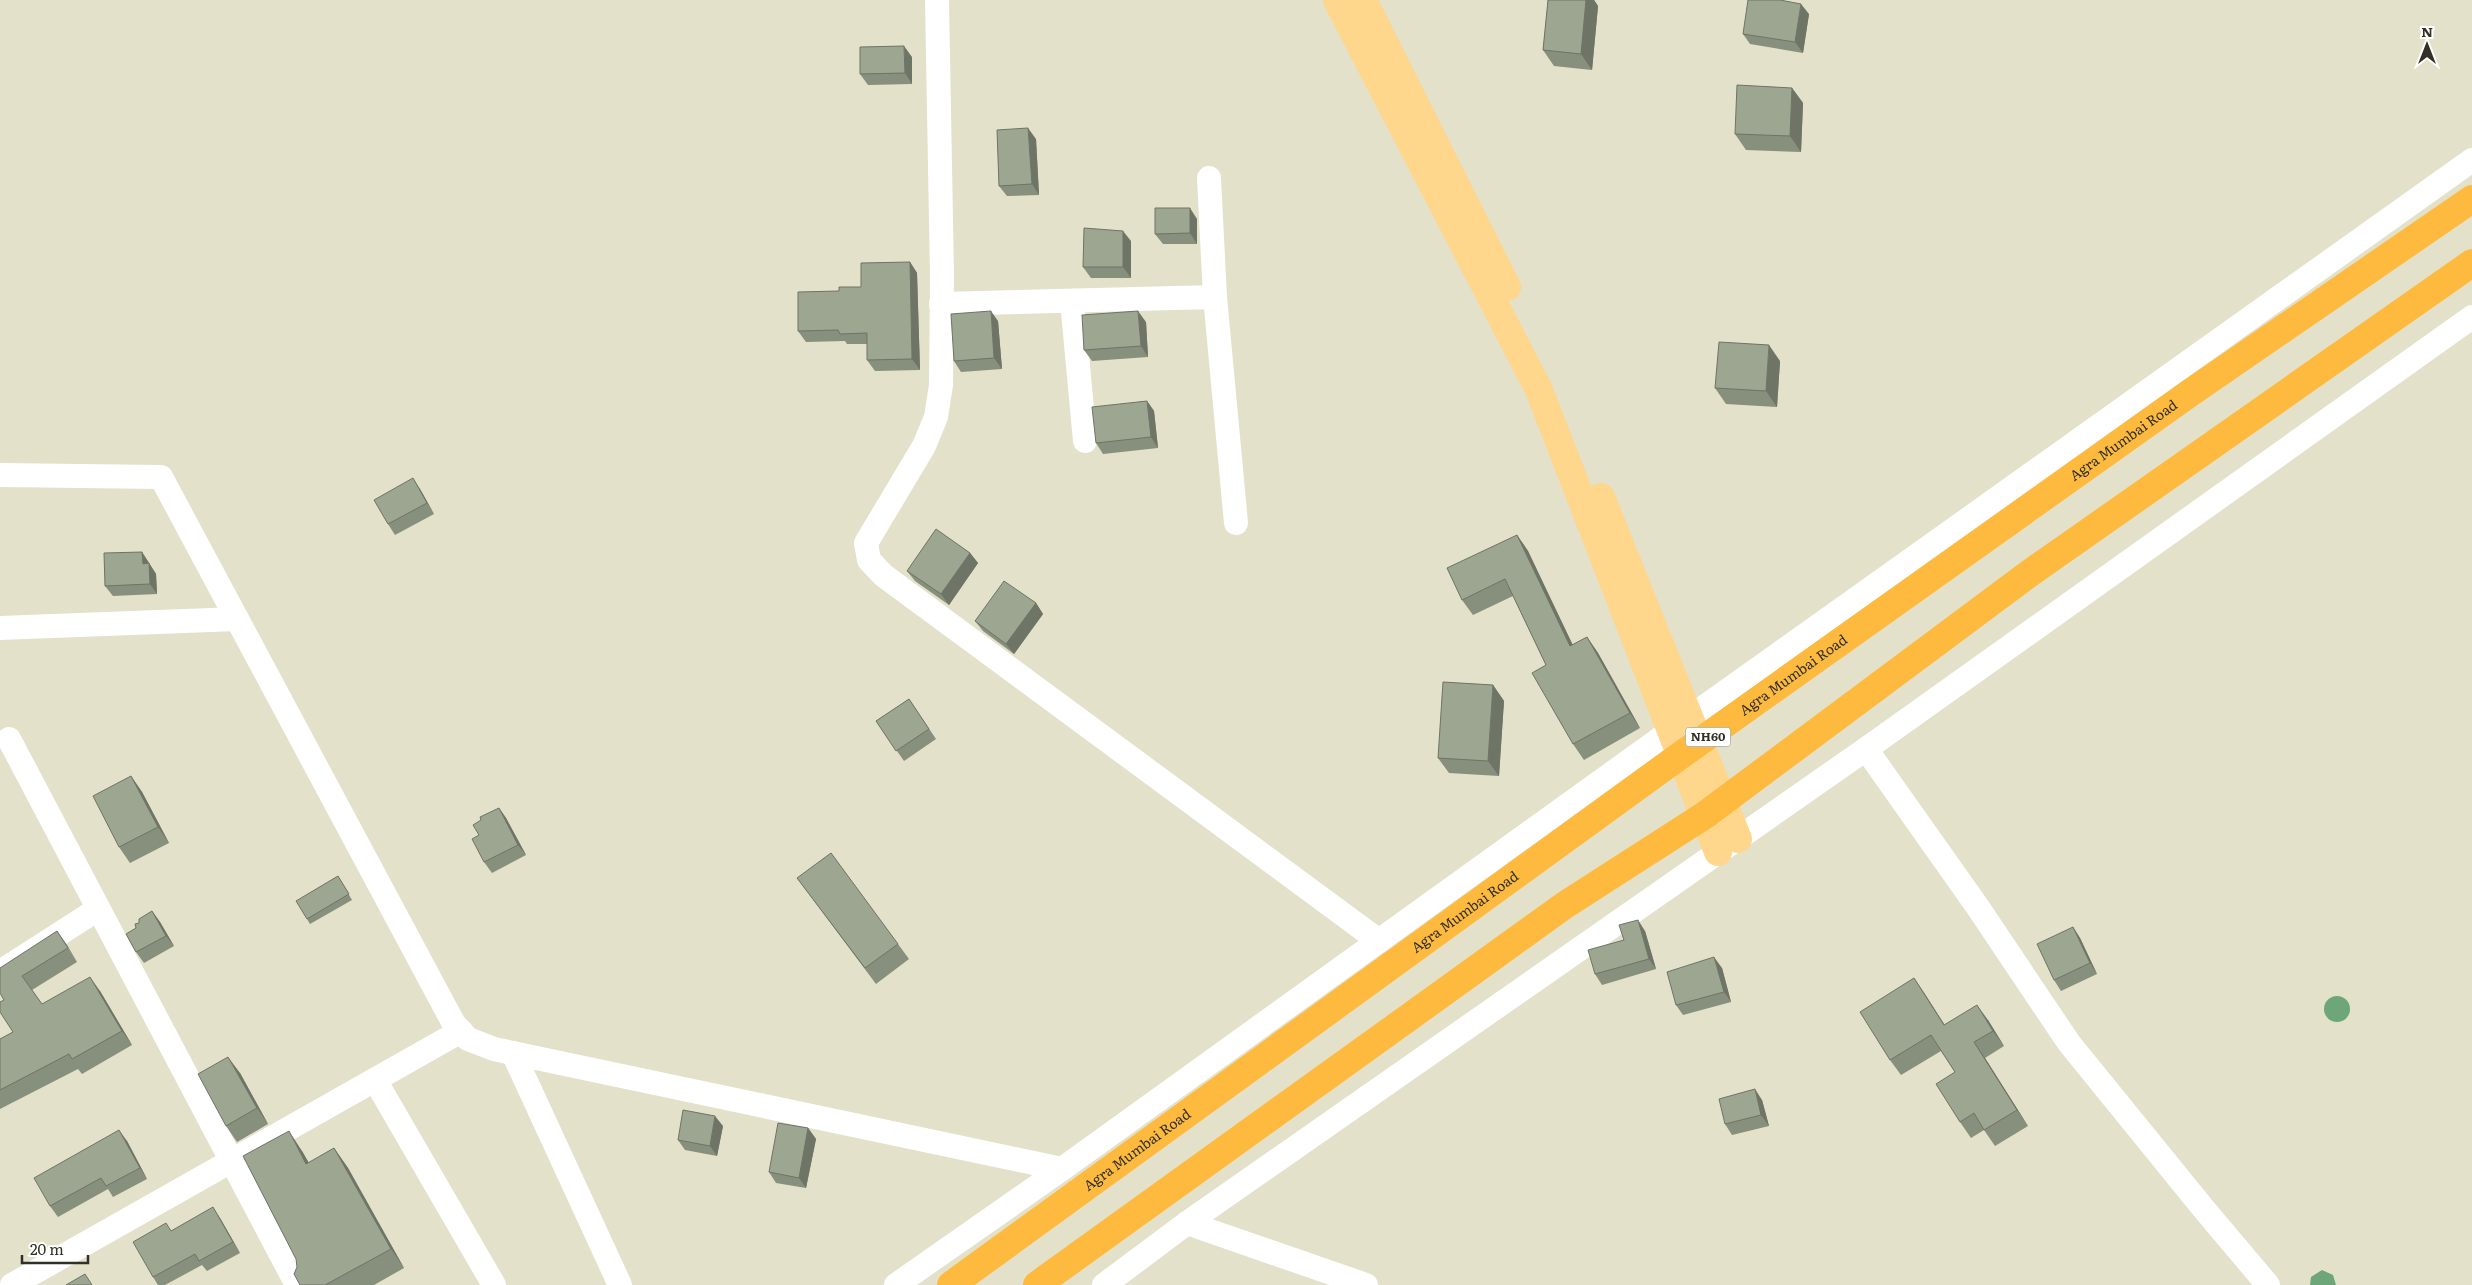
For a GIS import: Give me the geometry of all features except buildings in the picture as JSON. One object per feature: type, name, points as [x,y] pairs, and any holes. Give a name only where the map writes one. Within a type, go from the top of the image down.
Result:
[{"type":"highway","name":"Agra Mumbai Road","points":[[951,1285],[1690,749],[2190,393],[2472,199]]},
{"type":"highway","points":[[1038,1285],[1565,905],[1714,809],[2030,573],[2472,262]]},
{"type":"main road","points":[[1337,0],[1539,390],[1680,724],[1728,845]]},
{"type":"main road","points":[[1362,0],[1557,387],[1680,724]]},
{"type":"street","points":[[937,0],[941,385],[936,417],[924,446],[866,543],[869,560],[883,575],[1016,675],[1379,940]]},
{"type":"street","points":[[896,1285],[1062,1169],[1680,724],[2472,160]]},
{"type":"street","points":[[1209,178],[1215,297],[1236,523]]},
{"type":"street","points":[[941,304],[1215,297]]},
{"type":"street","points":[[1072,301],[1086,441]]},
{"type":"street","points":[[1104,1285],[1188,1223],[1866,749],[2472,316]]},
{"type":"street","points":[[0,475],[161,477],[454,1024],[468,1039],[494,1049],[1062,1169]]},
{"type":"street","points":[[0,628],[237,619]]},
{"type":"street","points":[[9,739],[296,1285]]},
{"type":"street","points":[[1866,749],[1977,906],[2069,1043],[2202,1208],[2268,1285]]},
{"type":"street","points":[[0,972],[98,910]]},
{"type":"street","points":[[12,1285],[461,1031]]},
{"type":"street","points":[[513,1053],[620,1285]]},
{"type":"street","points":[[375,1080],[494,1285]]},
{"type":"street","points":[[1188,1223],[1366,1285]]},
{"type":"shaded area","points":[[2337,996],[2346,1000],[2350,1009],[2346,1018],[2337,1022],[2328,1018],[2324,1009],[2328,1000]]},
{"type":"shaded area","points":[[2322,1270],[2333,1275],[2336,1285],[2310,1285],[2311,1277]]}]
